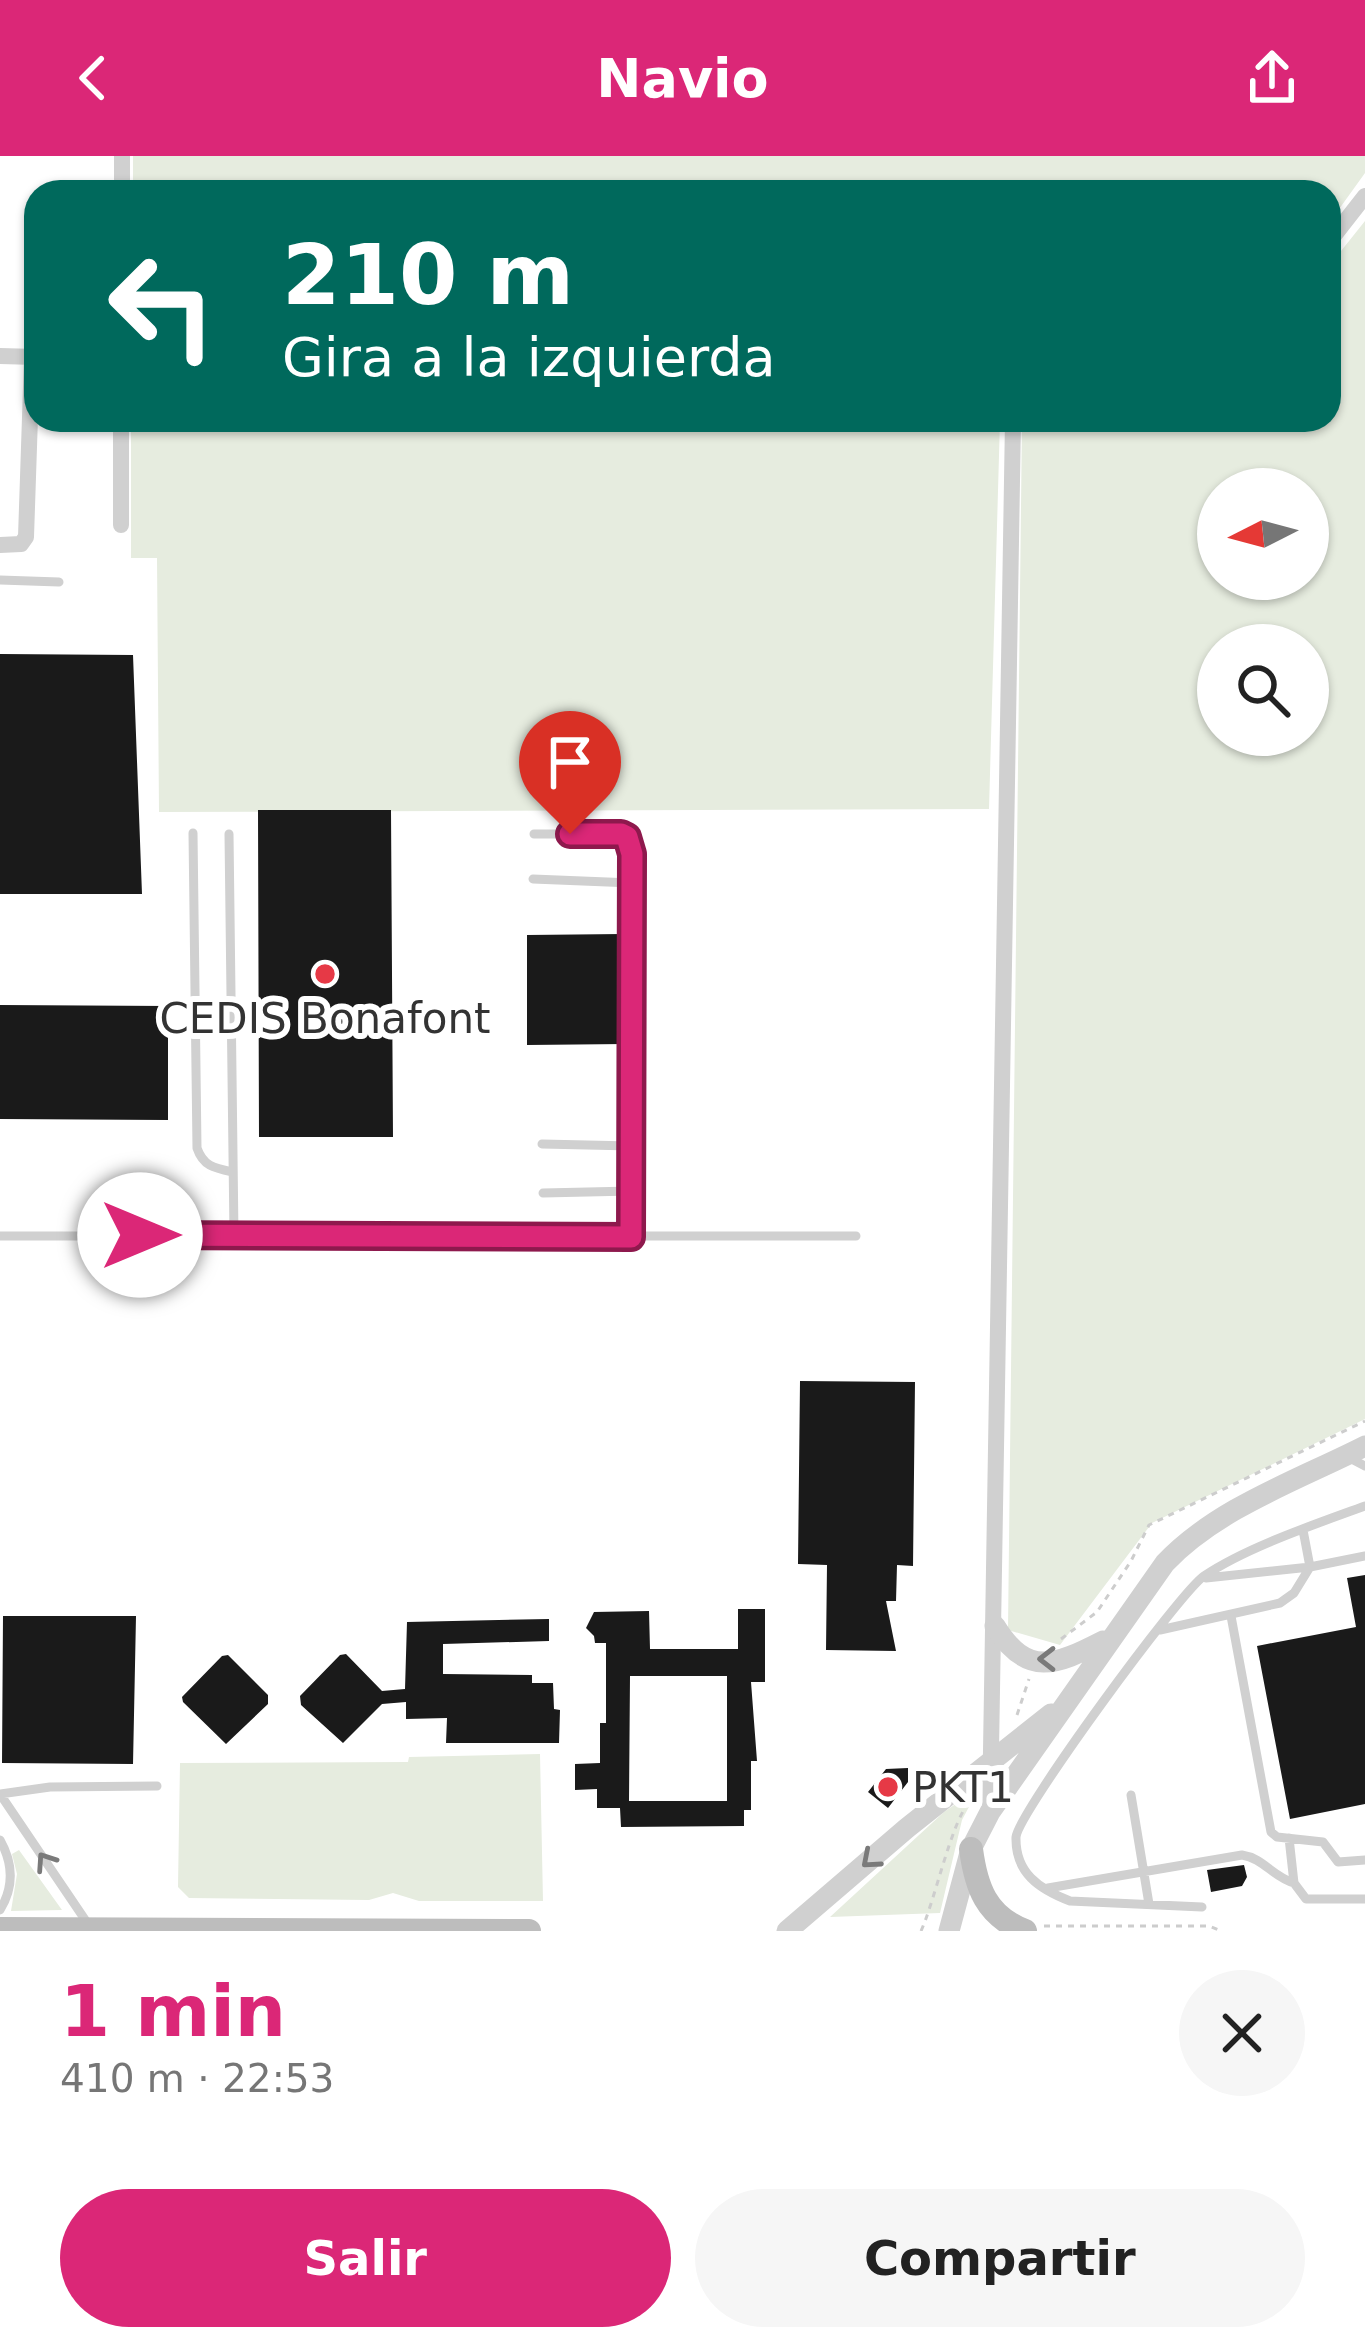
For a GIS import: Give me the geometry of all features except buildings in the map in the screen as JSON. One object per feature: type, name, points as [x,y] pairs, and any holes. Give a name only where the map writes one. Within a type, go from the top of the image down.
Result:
[{"type":"main road","points":[[971,1849],[985,1900],[1000,1918],[1030,1929]]},
{"type":"main road","points":[[0,1928],[529,1931]]},
{"type":"street","points":[[1341,227],[1365,196]]},
{"type":"street","points":[[0,544],[21,544],[26,537],[31,432]]},
{"type":"street","points":[[121,432],[121,525]]},
{"type":"street","points":[[990,1812],[1013,432]]},
{"type":"street","points":[[949,1931],[971,1849],[990,1812],[1156,1574],[1188,1541],[1224,1517],[1359,1456]]},
{"type":"street","points":[[995,1626],[1017,1656],[1042,1663],[1067,1659],[1109,1639]]},
{"type":"street","points":[[788,1931],[992,1758],[1061,1706]]},
{"type":"lane","points":[[0,580],[59,582]]},
{"type":"lane","points":[[193,833],[197,1148],[201,1160],[232,1172]]},
{"type":"lane","points":[[229,834],[234,1235]]},
{"type":"lane","points":[[534,834],[627,837],[632,854],[631,1237]]},
{"type":"lane","points":[[533,879],[632,883]]},
{"type":"lane","points":[[542,1144],[632,1146]]},
{"type":"lane","points":[[543,1193],[632,1191]]},
{"type":"lane","points":[[0,1236],[856,1235]]},
{"type":"lane","points":[[1202,1907],[1070,1901],[1028,1878],[1019,1863],[1018,1827],[1086,1725],[1200,1579],[1365,1506]]},
{"type":"lane","points":[[1160,1630],[1280,1603],[1294,1592],[1310,1567],[1303,1530]]},
{"type":"lane","points":[[1200,1579],[1365,1556]]},
{"type":"lane","points":[[1232,1616],[1270,1832],[1277,1838],[1323,1842],[1338,1862],[1365,1860]]},
{"type":"lane","points":[[90,1927],[0,1794],[50,1787],[157,1786]]},
{"type":"lane","points":[[1131,1795],[1149,1904]]},
{"type":"lane","points":[[1289,1838],[1294,1883],[1300,1894],[1313,1901],[1365,1899]]},
{"type":"lane","points":[[0,1840],[10,1877],[10,1890],[0,1910]]},
{"type":"lane","points":[[1046,1888],[1242,1855],[1258,1859],[1271,1874],[1294,1883]]},
{"type":"path","points":[[1030,1929],[1209,1926],[1221,1931]]},
{"type":"shaded area","points":[[133,156],[1365,156],[1365,173],[1341,206],[1341,180],[133,180]]},
{"type":"shaded area","points":[[1365,221],[1365,1419],[1152,1523],[1060,1645],[1008,1630],[1022,432],[1341,432],[1341,251]]},
{"type":"shaded area","points":[[131,432],[1000,432],[989,809],[159,812],[157,558],[131,558]]},
{"type":"shaded area","points":[[540,1754],[543,1901],[419,1901],[393,1893],[369,1900],[189,1898],[178,1887],[180,1763],[408,1762],[409,1757]]},
{"type":"shaded area","points":[[979,1788],[962,1820],[940,1913],[830,1917],[944,1812]]},
{"type":"shaded area","points":[[19,1850],[62,1910],[11,1911],[17,1874],[12,1854]]},
{"type":"place","name":"CEDIS Bonafont","points":[[325,974]]},
{"type":"place","name":"PKT1","points":[[888,1787]]},
{"type":"route","points":[[140,1235],[631,1237],[632,854],[627,837],[621,834],[570,834]]}]
